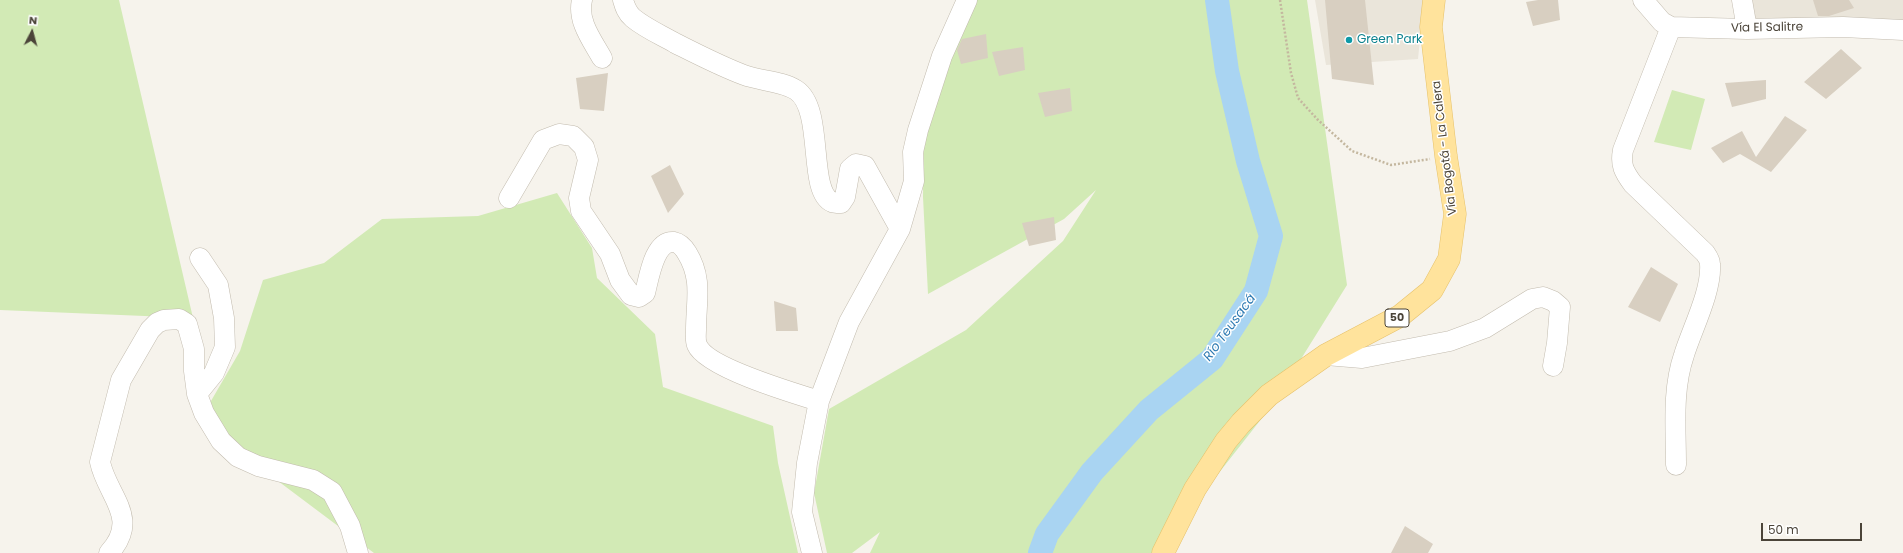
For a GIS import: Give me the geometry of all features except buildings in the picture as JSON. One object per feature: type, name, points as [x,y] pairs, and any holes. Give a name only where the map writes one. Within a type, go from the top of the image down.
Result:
[{"type":"main road","name":"Vía Bogotá - La Calera","points":[[1163,553],[1195,489],[1226,441],[1268,395],[1326,355],[1400,316],[1432,290],[1449,259],[1455,214],[1446,156],[1432,27],[1434,0]]},
{"type":"street","points":[[582,0],[580,9],[582,22],[602,58]]},
{"type":"street","points":[[623,0],[626,10],[633,18],[653,31],[703,57],[738,72],[795,89],[804,97],[809,107],[818,168],[825,196],[832,202],[841,203],[845,197],[850,169],[856,164],[865,166],[900,229]]},
{"type":"street","points":[[812,553],[802,512],[818,401],[849,322],[900,229],[914,181],[913,152],[918,130],[942,56],[966,0]]},
{"type":"street","points":[[1643,0],[1662,22],[1671,27],[1623,150],[1621,162],[1624,173],[1633,184],[1705,253],[1710,262],[1710,278],[1678,377],[1676,398],[1676,465]]},
{"type":"street","points":[[1742,0],[1747,29]]},
{"type":"street","name":"Vía El Salitre","points":[[1671,27],[1747,29],[1837,27],[1903,30]]},
{"type":"street","points":[[509,198],[543,140],[559,134],[573,136],[584,147],[588,160],[579,198],[581,211],[610,254],[620,280],[631,295],[639,297],[645,293],[660,247],[668,242],[677,243],[685,250],[694,265],[699,292],[696,343],[702,353],[716,362],[762,382],[818,401]]},
{"type":"street","points":[[197,394],[214,373],[225,347],[224,318],[218,285],[200,258]]},
{"type":"street","points":[[1326,355],[1362,358],[1450,341],[1485,328],[1532,299],[1543,298],[1553,301],[1560,307],[1557,343],[1553,366]]},
{"type":"street","points":[[109,553],[119,542],[122,516],[113,491],[102,474],[100,462],[102,448],[121,380],[150,330],[157,323],[164,320],[179,319],[187,324],[194,349],[194,371],[197,394],[204,413],[221,441],[238,457],[258,466],[313,480],[332,492],[350,526],[358,553]]},
{"type":"path","points":[[1280,0],[1291,73],[1296,92],[1298,98],[1317,119],[1352,151],[1391,164],[1446,156]]},
{"type":"shaded area","name":"Green Park","points":[[1315,0],[1424,0],[1418,59],[1326,65]]},
{"type":"shaded area","points":[[1739,0],[1903,0],[1903,23],[1743,22]]},
{"type":"green space","points":[[0,0],[119,0],[193,318],[0,310]]},
{"type":"green space","points":[[977,0],[1307,0],[1347,285],[1273,404],[1156,553],[870,553],[880,532],[852,553],[827,553],[814,493],[829,409],[966,330],[1063,241],[1096,190],[1064,219],[928,294],[923,197],[924,112]]},
{"type":"green space","points":[[1672,90],[1705,99],[1691,150],[1654,142]]},
{"type":"green space","points":[[557,193],[592,248],[597,278],[655,334],[663,387],[773,426],[778,463],[798,553],[374,553],[258,466],[204,413],[240,351],[263,280],[324,263],[382,219],[478,216]]},
{"type":"waterway","name":"Río Teusacá","points":[[1040,553],[1047,534],[1092,472],[1149,410],[1212,359],[1256,291],[1271,236],[1248,161],[1227,71],[1217,0]]},
{"type":"place","name":"Green Park","points":[[1349,40]]}]
